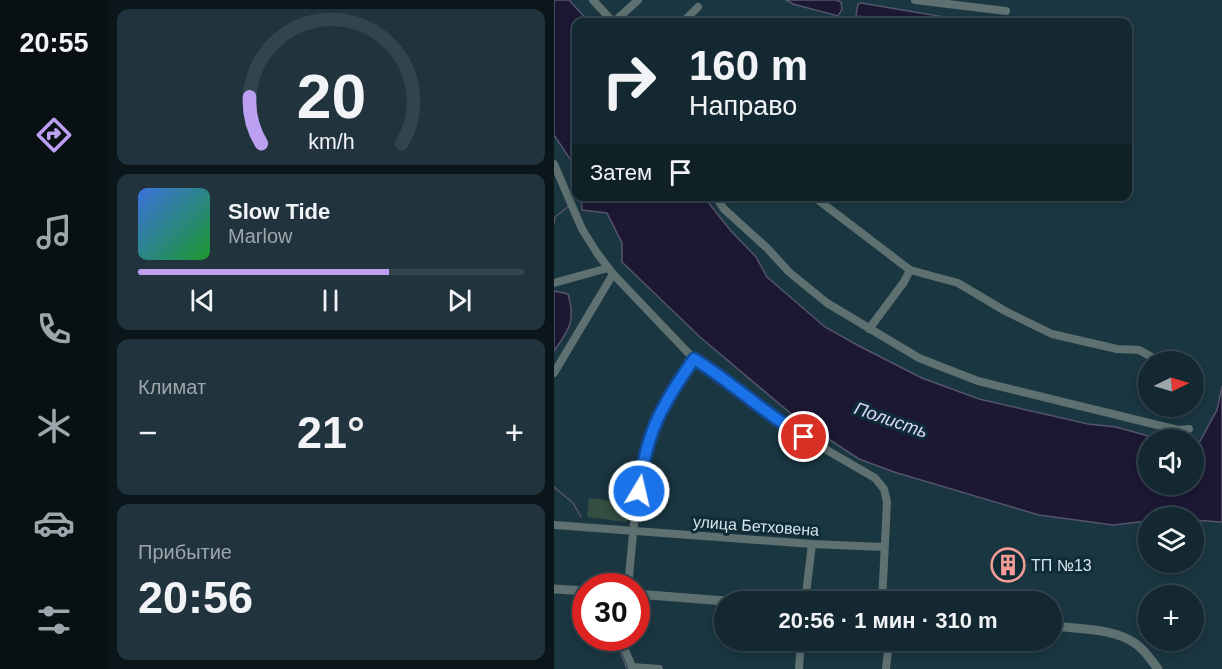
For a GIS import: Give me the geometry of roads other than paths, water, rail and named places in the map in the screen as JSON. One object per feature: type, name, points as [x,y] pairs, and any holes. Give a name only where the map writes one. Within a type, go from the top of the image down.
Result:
[{"type":"street","points":[[593,0],[610,18]]},
{"type":"street","points":[[618,18],[638,0]]},
{"type":"street","points":[[915,0],[1006,11]]},
{"type":"street","points":[[687,18],[698,7]]},
{"type":"street","points":[[554,164],[582,229],[611,271],[694,359],[715,372],[786,427],[875,478],[884,489],[887,502],[882,591]]},
{"type":"street","points":[[718,201],[789,272],[827,303],[919,358],[978,381],[1174,429]]},
{"type":"street","points":[[820,201],[910,270],[958,283],[1005,311],[1052,334],[1117,349],[1141,351]]},
{"type":"street","points":[[869,329],[904,282],[910,270]]},
{"type":"street","points":[[554,283],[611,271]]},
{"type":"street","points":[[554,373],[611,271]]},
{"type":"street","points":[[629,573],[641,471],[653,428],[668,396],[694,359]]},
{"type":"street","name":"улица Бетховена","points":[[554,525],[884,547]]},
{"type":"street","points":[[806,591],[812,544]]},
{"type":"street","points":[[554,589],[572,590]]},
{"type":"street","points":[[650,595],[714,600]]},
{"type":"street","points":[[1062,627],[1085,629],[1126,638],[1137,644],[1158,669]]},
{"type":"street","points":[[626,651],[633,668],[659,669]]},
{"type":"street","points":[[799,669],[800,651]]},
{"type":"street","points":[[886,669],[887,651]]},
{"type":"water","points":[[554,0],[569,0],[585,18],[572,18],[572,162],[554,135]]},
{"type":"water","points":[[786,0],[836,0],[841,2],[842,9],[838,16]]},
{"type":"water","points":[[861,3],[950,18],[856,16],[858,4]]},
{"type":"water","name":"Полисть","points":[[581,201],[707,201],[756,257],[767,277],[825,327],[859,346],[922,378],[979,399],[1138,433],[1138,495],[1204,495],[1204,434],[1217,410],[1222,386],[1222,522],[1204,521],[1204,507],[1138,507],[1138,522],[1113,525],[1039,515],[894,472],[859,459],[795,417],[700,337],[622,262],[622,243],[607,213],[582,210]]},
{"type":"water","points":[[554,291],[568,294],[571,318],[567,331],[554,351]]},
{"type":"waterway","points":[[554,223],[555,217],[568,207]]},
{"type":"waterway","points":[[554,487],[573,503],[581,517]]},
{"type":"waterway","points":[[620,651],[627,669]]},
{"type":"place","name":"ТП №13","points":[[1008,565]]}]
